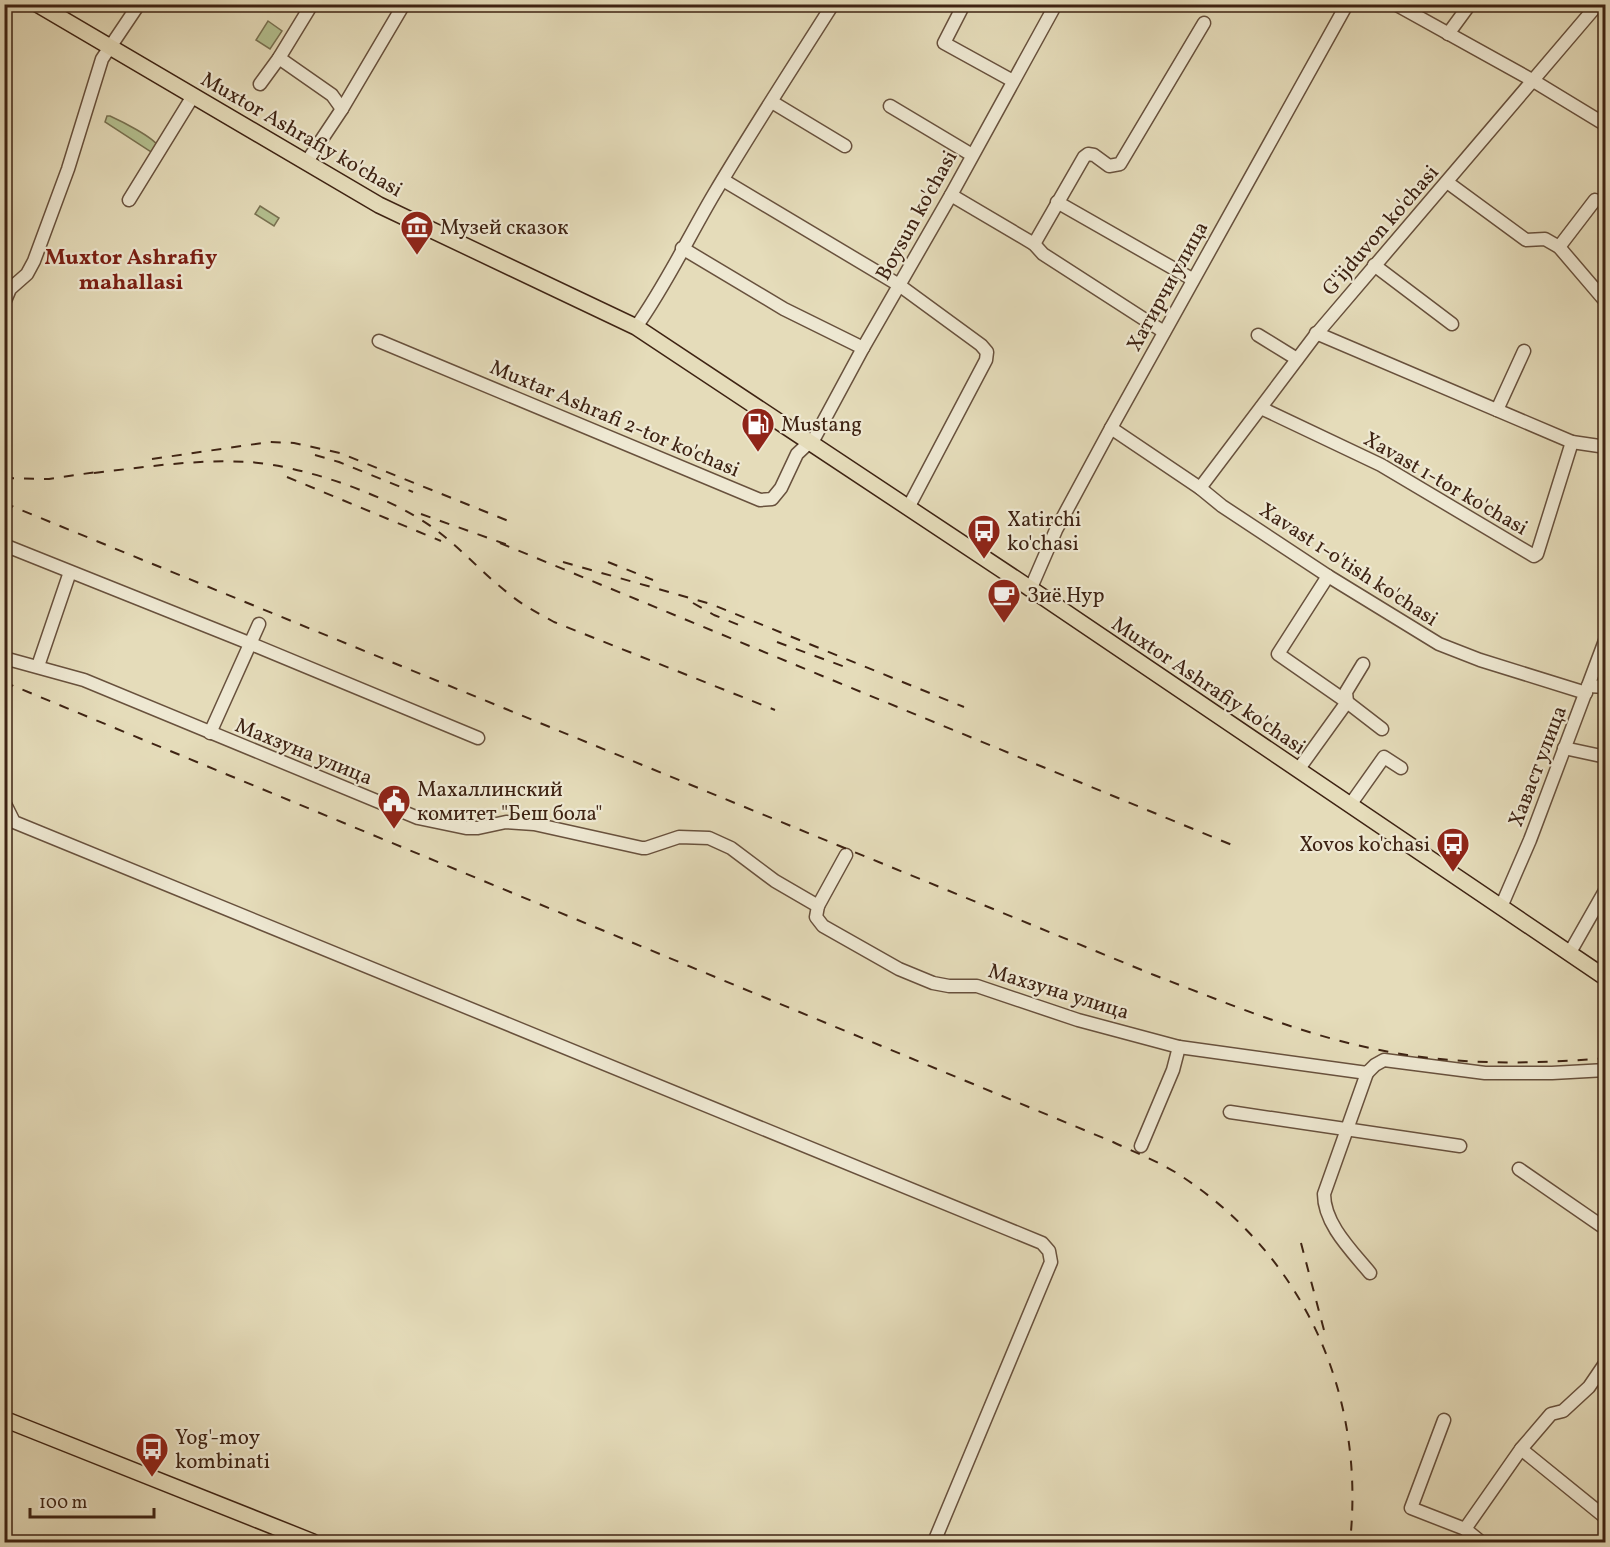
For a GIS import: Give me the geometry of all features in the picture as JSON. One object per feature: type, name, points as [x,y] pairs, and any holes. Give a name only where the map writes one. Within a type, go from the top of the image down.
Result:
[{"type":"main road","name":"Muxtor Ashrafiy ko'chasi","points":[[37,4],[379,205],[636,327],[1502,906],[1605,978]]},
{"type":"main road","points":[[4,1419],[313,1542]]},
{"type":"main road","points":[[4,1427],[293,1542]]},
{"type":"street","points":[[4,303],[10,289],[27,274],[34,261],[68,169],[102,59],[139,4]]},
{"type":"street","points":[[260,84],[312,4]]},
{"type":"street","points":[[306,163],[342,109],[404,4]]},
{"type":"street","points":[[636,327],[656,299],[682,248],[833,4]]},
{"type":"street","points":[[964,4],[944,43],[1013,81]]},
{"type":"street","name":"Boysun ko'chasi","points":[[809,443],[815,437],[1056,4]]},
{"type":"street","points":[[1395,4],[1532,80],[1605,125]]},
{"type":"street","points":[[1448,34],[1470,4]]},
{"type":"street","name":"G'ijduvon ko'chasi","points":[[1200,489],[1316,333],[1598,4]]},
{"type":"street","name":"Хатирчи улица","points":[[1030,590],[1056,530],[1344,6]]},
{"type":"street","points":[[1034,244],[1084,157],[1088,154],[1094,155],[1109,166],[1120,164],[1204,22]]},
{"type":"street","points":[[279,58],[332,95],[342,109]]},
{"type":"street","points":[[129,200],[193,96]]},
{"type":"street","points":[[772,102],[845,146]]},
{"type":"street","points":[[890,106],[972,155]]},
{"type":"street","points":[[723,180],[899,285],[981,345],[987,352],[986,360],[908,508]]},
{"type":"street","points":[[1447,182],[1526,240],[1545,239],[1559,247],[1605,302]]},
{"type":"street","points":[[951,195],[1034,244],[1043,254],[1164,332]]},
{"type":"street","points":[[1559,247],[1595,200]]},
{"type":"street","points":[[1057,202],[1192,279]]},
{"type":"street","points":[[682,248],[784,309],[863,348]]},
{"type":"street","points":[[1374,265],[1452,324]]},
{"type":"street","points":[[1316,333],[1572,442],[1605,447]]},
{"type":"street","points":[[1258,335],[1297,359]]},
{"type":"street","name":"Muxtar Ashrafi 2-tor ko'chasi","points":[[379,341],[760,500],[772,499],[777,495],[797,454],[809,443]]},
{"type":"street","points":[[1497,410],[1524,351]]},
{"type":"street","name":"Xavast 1-tor ko'chasi","points":[[1261,408],[1382,465],[1534,556],[1537,554],[1572,442]]},
{"type":"street","name":"Xavast 1-o'tish ko'chasi","points":[[1111,428],[1222,506],[1328,576],[1449,650],[1587,689],[1605,687]]},
{"type":"street","points":[[4,545],[478,738]]},
{"type":"street","points":[[38,666],[70,572]]},
{"type":"street","points":[[1328,576],[1278,654],[1382,729]]},
{"type":"street","points":[[210,733],[259,624]]},
{"type":"street","name":"Хаваст улица","points":[[1502,906],[1530,840],[1605,638]]},
{"type":"street","name":"Махзуна улица","points":[[4,658],[84,680],[418,818],[466,828],[506,822],[534,824],[642,848],[679,837],[709,838],[731,849],[775,881],[818,906],[816,917],[823,926],[920,979],[949,986],[977,986],[1078,1020],[1179,1047],[1367,1073]]},
{"type":"street","points":[[1298,770],[1347,702],[1346,693],[1363,664]]},
{"type":"street","points":[[1564,748],[1605,757]]},
{"type":"street","points":[[1350,805],[1384,757],[1401,768]]},
{"type":"street","points":[[4,802],[14,822],[1042,1243],[1049,1251],[1052,1262],[934,1542]]},
{"type":"street","points":[[818,906],[846,855]]},
{"type":"street","points":[[1569,954],[1605,889]]},
{"type":"street","points":[[1141,1146],[1173,1070],[1179,1047]]},
{"type":"street","points":[[1370,1273],[1336,1229],[1324,1201],[1324,1194],[1367,1073],[1375,1065],[1384,1060],[1485,1072],[1552,1073],[1605,1070]]},
{"type":"street","points":[[1230,1112],[1460,1146]]},
{"type":"street","points":[[1519,1169],[1605,1229]]},
{"type":"street","points":[[1465,1529],[1521,1449],[1551,1414],[1563,1411],[1589,1388],[1605,1362]]},
{"type":"street","points":[[1444,1420],[1411,1508],[1465,1529],[1481,1542]]},
{"type":"street","points":[[1521,1449],[1605,1518]]},
{"type":"green space","points":[[268,21],[282,31],[270,49],[256,40]]},
{"type":"green space","points":[[107,116],[150,138],[158,146],[151,152],[105,122]]},
{"type":"green space","points":[[260,206],[279,218],[274,226],[255,214]]},
{"type":"railway","points":[[152,459],[269,442],[294,443],[340,453],[511,522]]},
{"type":"railway","points":[[315,455],[339,462],[413,492]]},
{"type":"railway","points":[[94,473],[152,466],[230,461],[294,469],[344,484],[392,504],[432,527],[513,597],[554,622],[775,710]]},
{"type":"railway","points":[[4,478],[49,479],[103,471]]},
{"type":"railway","points":[[287,477],[441,541]]},
{"type":"railway","points":[[4,503],[1154,975],[1287,1025],[1370,1048],[1428,1058],[1487,1062],[1547,1062],[1606,1058]]},
{"type":"railway","points":[[421,514],[508,545]]},
{"type":"railway","points":[[500,543],[1232,845]]},
{"type":"railway","points":[[563,562],[711,604],[964,707]]},
{"type":"railway","points":[[608,562],[653,580]]},
{"type":"railway","points":[[693,603],[739,625]]},
{"type":"railway","points":[[777,642],[848,668]]},
{"type":"railway","points":[[4,682],[1113,1142],[1175,1172],[1220,1205],[1259,1243],[1291,1285],[1316,1332],[1335,1381],[1347,1433],[1352,1487],[1350,1542]]},
{"type":"railway","points":[[1301,1243],[1325,1334]]},
{"type":"place","name":"Музей сказок","points":[[417,256]]},
{"type":"place","name":"Mustang","points":[[758,453]]},
{"type":"place","name":"Xatirchi ko'chasi","points":[[984,560]]},
{"type":"place","name":"Зиё Нур","points":[[1004,624]]},
{"type":"place","name":"Махаллинский комитет \"Беш бола\"","points":[[394,830]]},
{"type":"place","name":"Xovos ko'chasi","points":[[1453,873]]},
{"type":"place","name":"Yog'-moy kombinati","points":[[152,1478]]},
{"type":"district","name":"Muxtor Ashrafiy mahallasi","points":[[131,268]]}]
